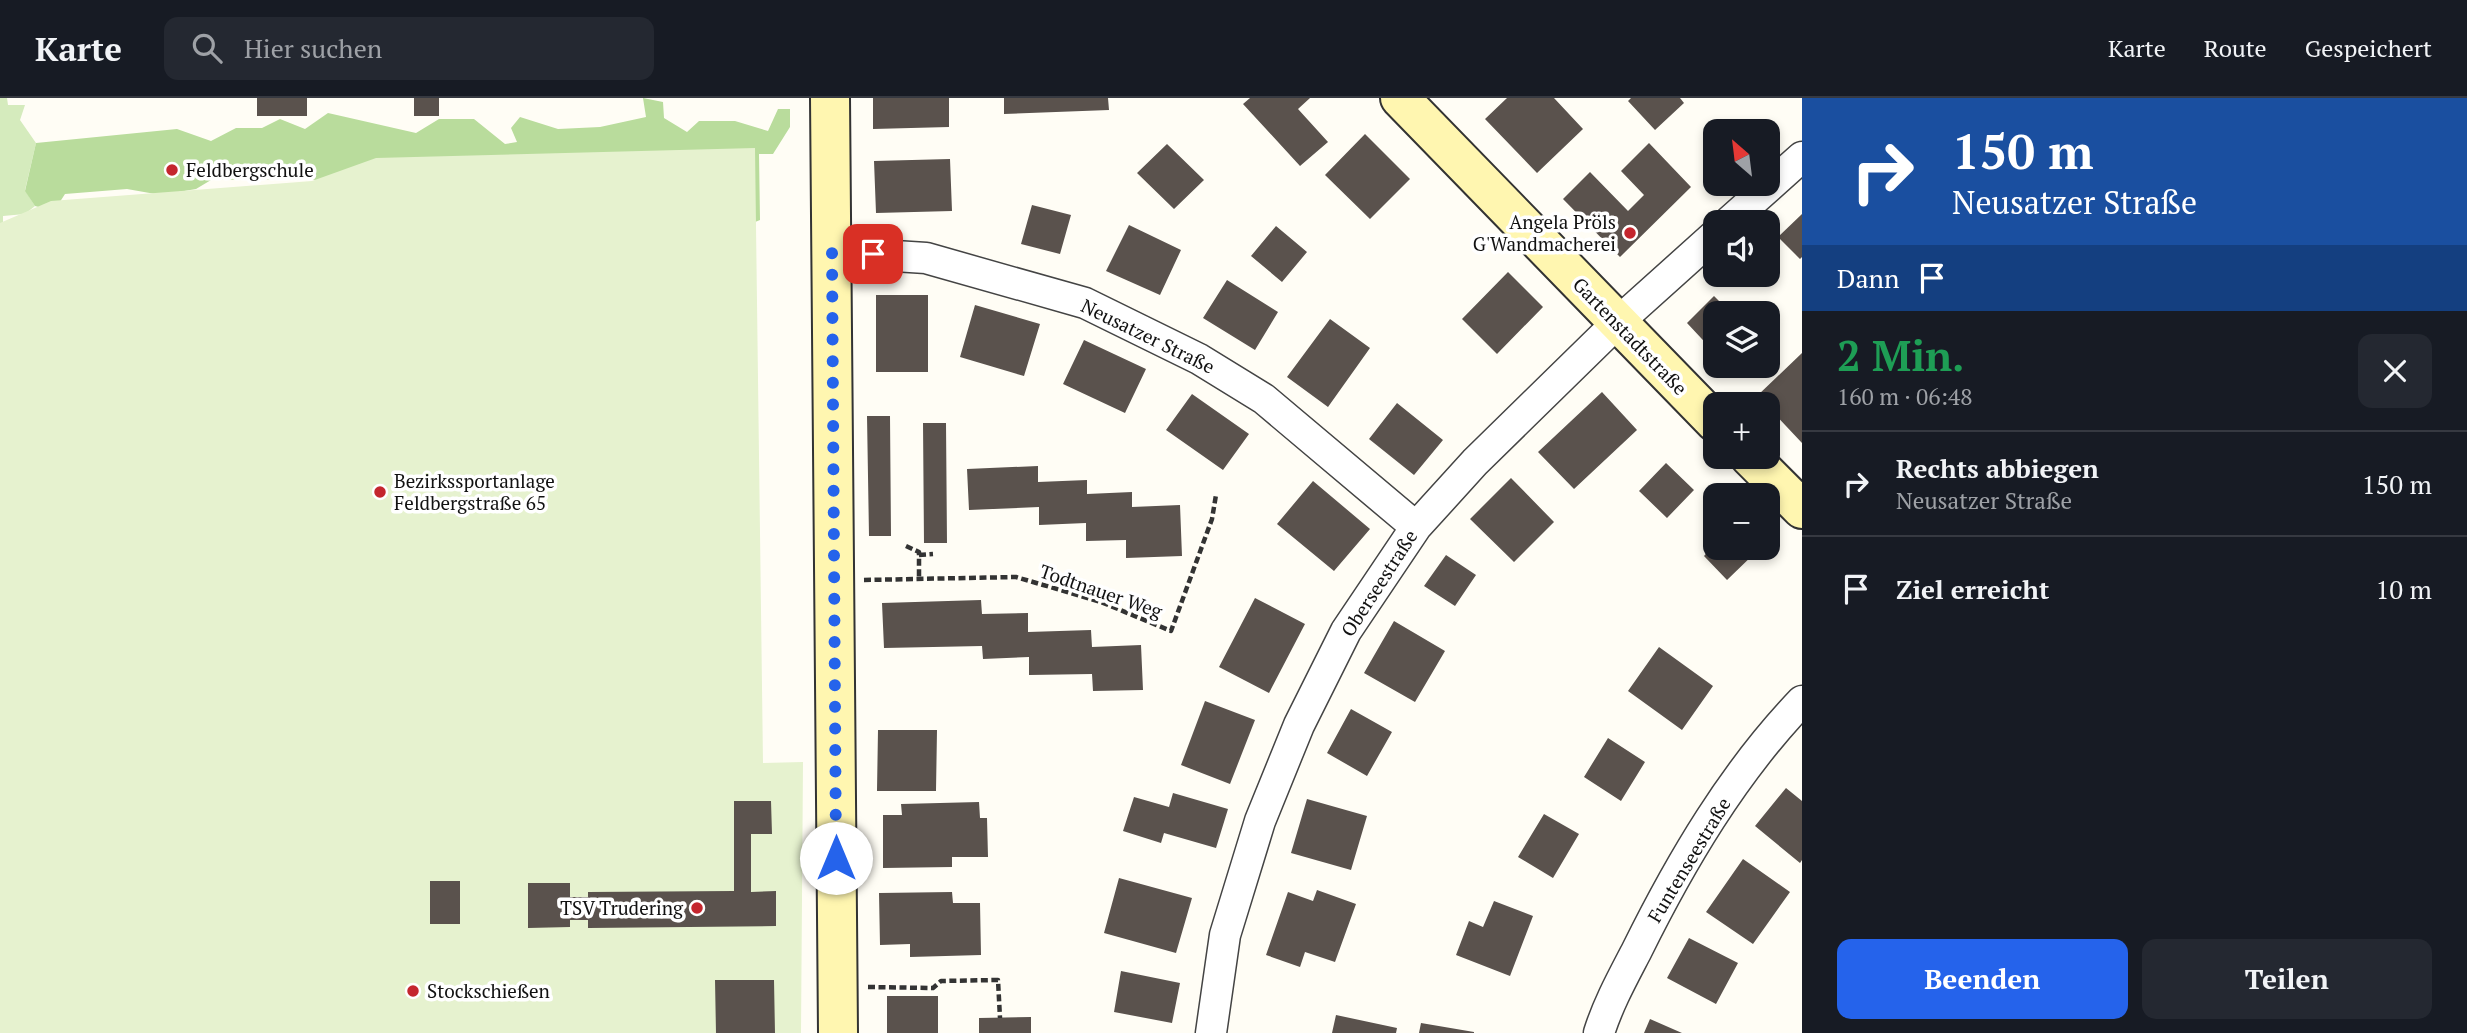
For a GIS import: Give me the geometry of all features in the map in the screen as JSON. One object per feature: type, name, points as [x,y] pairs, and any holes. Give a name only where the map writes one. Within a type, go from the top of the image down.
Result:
[{"type":"street","points":[[830,98],[838,1033]]},
{"type":"street","name":"Gartenstadtstraße","points":[[1400,98],[1703,410]]},
{"type":"street","points":[[1742,210],[1802,157]]},
{"type":"street","name":"Oberseestraße","points":[[1212,1033],[1225,935],[1260,821],[1299,725],[1346,631],[1416,527],[1475,462],[1617,323],[1703,246]]},
{"type":"street","name":"Neusatzer Straße","points":[[832,251],[926,258],[1085,303],[1199,359],[1264,399],[1416,527]]},
{"type":"street","points":[[1762,469],[1802,509]]},
{"type":"street","name":"Funtenseestraße","points":[[1599,1033],[1604,1016],[1650,923],[1692,848],[1736,781],[1802,701]]},
{"type":"path","name":"Todtnauer Weg","points":[[835,580],[1016,577],[1101,602],[1171,631],[1212,519],[1216,495]]},
{"type":"path","points":[[906,546],[919,552],[919,578]]},
{"type":"path","points":[[919,555],[933,554]]},
{"type":"path","points":[[837,987],[933,988],[941,981],[998,980],[1000,1018]]},
{"type":"green space","points":[[0,98],[7,98],[8,105],[25,105],[20,120],[36,143],[25,190],[35,206],[25,214],[3,216],[3,223],[0,223]]},
{"type":"green space","points":[[643,98],[663,102],[664,118],[687,132],[699,121],[735,121],[768,131],[778,109],[790,109],[790,127],[773,154],[759,154],[760,220],[738,229],[307,179],[211,180],[196,189],[161,195],[127,189],[65,194],[54,211],[35,206],[25,191],[36,143],[177,129],[211,141],[236,128],[262,128],[280,119],[305,129],[328,113],[416,133],[439,119],[474,119],[505,144],[517,142],[511,128],[520,117],[558,129],[600,127],[646,117]]},
{"type":"green space","name":"Bezirkssportanlage Feldbergstraße 65","points":[[755,148],[763,763],[803,762],[801,1033],[0,1033],[0,223],[51,201],[312,181],[376,158]]},
{"type":"building","points":[[257,98],[307,98],[307,116],[257,116]]},
{"type":"building","points":[[414,98],[439,98],[439,116],[414,116]]},
{"type":"building","points":[[873,98],[949,98],[949,127],[873,129]]},
{"type":"building","points":[[1004,98],[1108,98],[1109,110],[1004,114]]},
{"type":"building","points":[[1250,98],[1310,98],[1298,109],[1328,142],[1300,166],[1243,104]]},
{"type":"building","points":[[1507,98],[1554,98],[1583,129],[1537,173],[1485,119]]},
{"type":"building","points":[[1631,98],[1680,98],[1684,103],[1655,130],[1628,101]]},
{"type":"building","points":[[1365,134],[1410,179],[1370,219],[1325,175]]},
{"type":"building","points":[[1649,143],[1691,187],[1620,257],[1563,199],[1590,172],[1628,211],[1644,195],[1621,171]]},
{"type":"building","points":[[1167,144],[1204,180],[1174,209],[1137,173]]},
{"type":"building","points":[[950,159],[952,211],[876,213],[874,161]]},
{"type":"building","points":[[1032,205],[1071,215],[1060,254],[1021,244]]},
{"type":"building","points":[[1802,214],[1800,259],[1780,239],[1780,235]]},
{"type":"building","points":[[1129,225],[1181,250],[1160,295],[1106,271]]},
{"type":"building","points":[[1276,226],[1307,252],[1282,282],[1251,256]]},
{"type":"building","points":[[1508,272],[1543,307],[1497,354],[1462,319]]},
{"type":"building","points":[[1227,280],[1278,312],[1255,350],[1203,318]]},
{"type":"building","points":[[876,295],[928,295],[928,372],[876,372]]},
{"type":"building","points":[[975,305],[1040,324],[1024,376],[960,357]]},
{"type":"building","points":[[1703,307],[1703,340],[1687,323]]},
{"type":"building","points":[[1330,319],[1370,348],[1328,407],[1287,377]]},
{"type":"building","points":[[1084,340],[1146,369],[1125,413],[1063,384]]},
{"type":"building","points":[[1802,353],[1802,443],[1780,420],[1780,392],[1761,392],[1776,378],[1780,378],[1780,374]]},
{"type":"building","points":[[1602,392],[1637,430],[1574,489],[1538,452]]},
{"type":"building","points":[[1192,394],[1249,434],[1223,470],[1166,430]]},
{"type":"building","points":[[1397,403],[1443,440],[1414,475],[1369,439]]},
{"type":"building","points":[[867,416],[890,416],[891,536],[869,536]]},
{"type":"building","points":[[923,423],[946,423],[947,543],[924,543]]},
{"type":"building","points":[[1666,463],[1694,490],[1667,518],[1639,491]]},
{"type":"building","points":[[1038,466],[1038,482],[1087,480],[1087,494],[1132,492],[1132,507],[1180,505],[1182,556],[1126,558],[1126,540],[1086,541],[1086,523],[1039,525],[1039,507],[969,510],[967,469]]},
{"type":"building","points":[[1511,478],[1554,522],[1514,562],[1470,519]]},
{"type":"building","points":[[1313,481],[1370,529],[1334,571],[1277,524]]},
{"type":"building","points":[[1446,555],[1476,575],[1455,606],[1424,586]]},
{"type":"building","points":[[1708,560],[1748,560],[1727,580]]},
{"type":"building","points":[[1255,598],[1305,624],[1269,693],[1219,667]]},
{"type":"building","points":[[981,600],[982,614],[1028,613],[1028,632],[1091,630],[1092,647],[1141,645],[1143,690],[1093,691],[1092,674],[1029,675],[1029,657],[983,659],[982,646],[884,648],[882,603]]},
{"type":"building","points":[[1394,621],[1445,651],[1415,702],[1364,673]]},
{"type":"building","points":[[1659,647],[1713,686],[1682,730],[1628,691]]},
{"type":"building","points":[[1205,701],[1255,720],[1230,784],[1181,765]]},
{"type":"building","points":[[1351,709],[1392,732],[1367,776],[1327,753]]},
{"type":"building","points":[[878,730],[937,730],[936,791],[877,791]]},
{"type":"building","points":[[1608,738],[1645,762],[1621,801],[1584,777]]},
{"type":"building","points":[[1786,788],[1802,801],[1800,863],[1755,826]]},
{"type":"building","points":[[1173,793],[1228,809],[1216,848],[1164,833],[1161,843],[1123,831],[1134,797],[1169,807]]},
{"type":"building","points":[[1307,799],[1367,816],[1351,870],[1291,853]]},
{"type":"building","points":[[734,801],[771,801],[772,834],[751,834],[751,892],[776,891],[776,926],[588,928],[588,920],[570,920],[570,927],[528,928],[528,883],[570,883],[570,897],[588,897],[588,892],[734,891]]},
{"type":"building","points":[[979,802],[980,818],[987,818],[988,857],[952,857],[952,867],[883,868],[883,815],[902,815],[901,804]]},
{"type":"building","points":[[1544,814],[1579,834],[1553,878],[1518,857]]},
{"type":"building","points":[[1743,859],[1790,892],[1753,944],[1706,912]]},
{"type":"building","points":[[1119,878],[1192,898],[1176,953],[1104,933]]},
{"type":"building","points":[[430,881],[460,881],[460,924],[430,924]]},
{"type":"building","points":[[1317,890],[1356,904],[1335,962],[1305,952],[1300,967],[1266,955],[1288,892],[1313,901]]},
{"type":"building","points":[[952,892],[953,903],[980,903],[981,955],[910,957],[910,944],[880,945],[879,893]]},
{"type":"building","points":[[1494,901],[1533,916],[1510,976],[1456,955],[1469,921],[1483,927]]},
{"type":"building","points":[[1689,938],[1738,963],[1716,1004],[1667,978]]},
{"type":"building","points":[[1121,971],[1180,983],[1172,1023],[1114,1012]]},
{"type":"building","points":[[715,980],[774,980],[775,1033],[716,1033]]},
{"type":"building","points":[[887,996],[938,996],[938,1033],[887,1033]]},
{"type":"building","points":[[1336,1015],[1397,1028],[1396,1033],[1332,1033]]},
{"type":"building","points":[[1031,1017],[1031,1033],[979,1033],[979,1018]]},
{"type":"building","points":[[1650,1019],[1682,1033],[1644,1033]]},
{"type":"building","points":[[1421,1023],[1474,1032],[1474,1033],[1419,1033]]},
{"type":"place","name":"Feldbergschule","points":[[172,170]]},
{"type":"place","name":"Angela Pröls G'Wandmacherei","points":[[1630,233]]},
{"type":"place","name":"Bezirkssportanlage Feldbergstraße 65","points":[[380,492]]},
{"type":"place","name":"TSV Trudering","points":[[697,908]]},
{"type":"place","name":"Stockschießen","points":[[413,991]]},
{"type":"route","points":[[836,858],[832,251],[873,254]]}]
